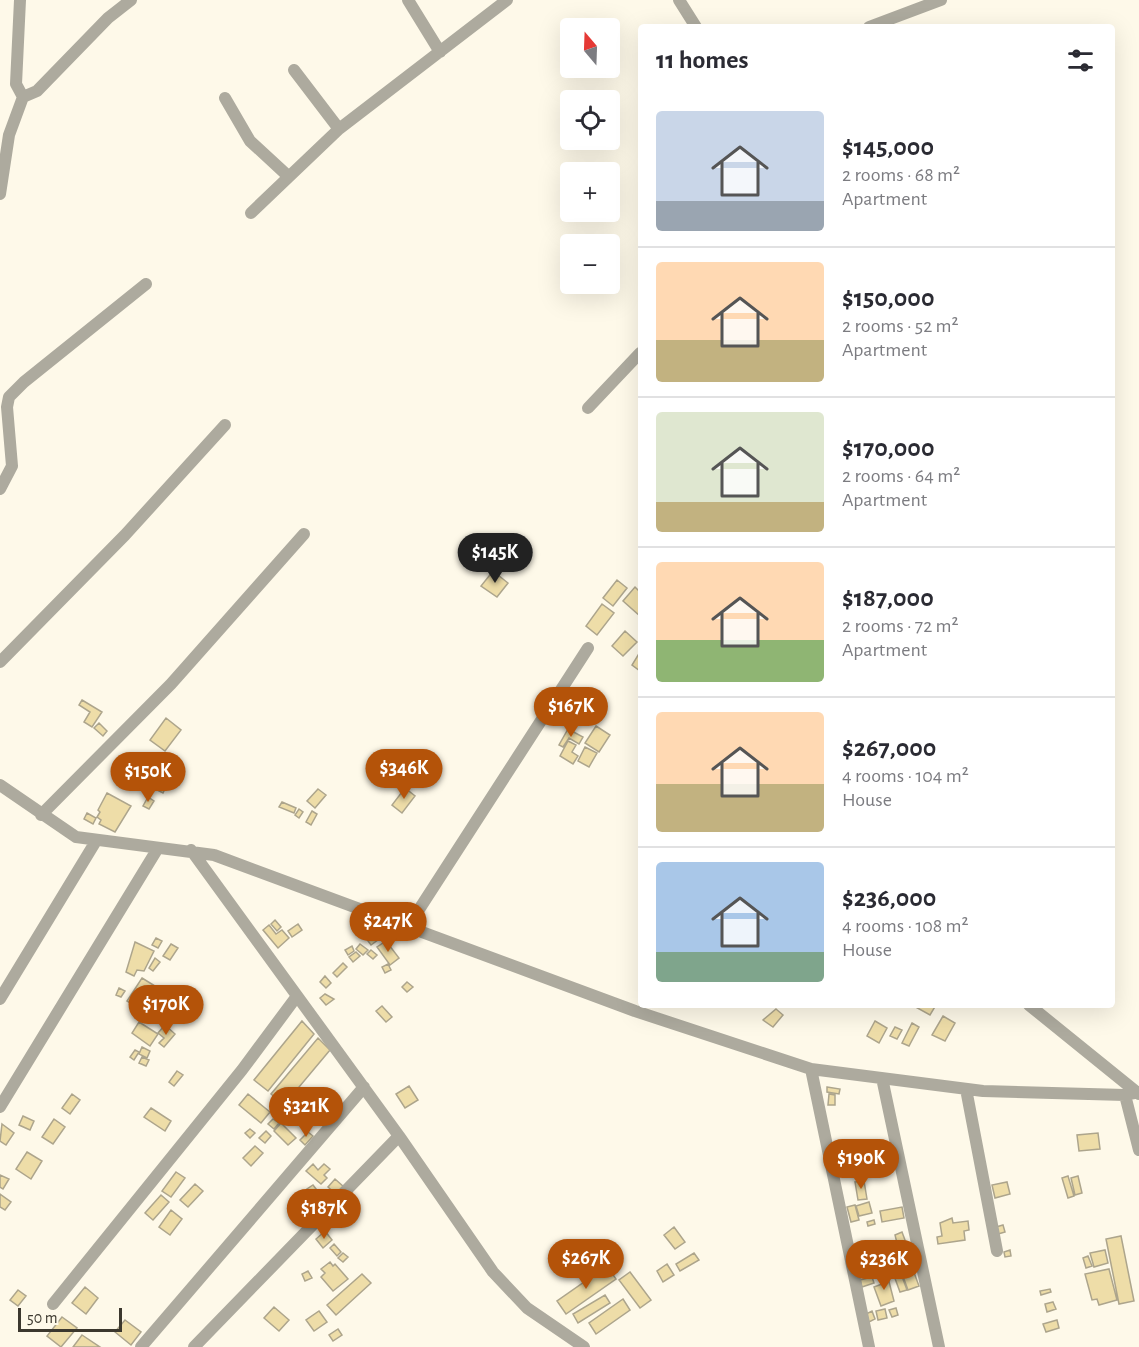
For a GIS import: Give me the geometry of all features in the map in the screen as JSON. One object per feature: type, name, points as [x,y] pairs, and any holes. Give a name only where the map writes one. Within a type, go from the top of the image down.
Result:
[{"type":"street","points":[[20,0],[16,84],[23,97]]},
{"type":"street","points":[[0,194],[9,135],[23,97],[37,91],[108,18],[131,0]]},
{"type":"street","points":[[408,0],[440,52]]},
{"type":"street","points":[[251,213],[339,129],[507,0]]},
{"type":"street","points":[[679,0],[694,24]]},
{"type":"street","points":[[877,24],[941,0]]},
{"type":"street","points":[[294,70],[339,129]]},
{"type":"street","points":[[225,98],[250,141],[288,176]]},
{"type":"street","points":[[0,489],[12,466],[7,407],[9,397],[24,382],[146,284]]},
{"type":"street","points":[[588,408],[638,356]]},
{"type":"street","points":[[0,662],[125,535],[225,425]]},
{"type":"street","points":[[41,815],[171,684],[304,534]]},
{"type":"street","points":[[409,925],[588,648]]},
{"type":"street","points":[[0,785],[76,837],[191,850],[214,855],[409,925],[635,1011],[811,1069],[966,1089],[1135,1093]]},
{"type":"street","points":[[0,999],[96,841]]},
{"type":"street","points":[[0,1107],[158,848]]},
{"type":"street","points":[[191,850],[364,1087],[493,1272],[527,1308],[584,1347]]},
{"type":"street","points":[[53,1304],[242,1070],[297,996]]},
{"type":"street","points":[[1033,1008],[1135,1093],[1139,1150]]},
{"type":"street","points":[[811,1069],[869,1347]]},
{"type":"street","points":[[882,1078],[939,1347]]},
{"type":"street","points":[[141,1347],[364,1087]]},
{"type":"street","points":[[966,1089],[997,1251]]},
{"type":"street","points":[[194,1347],[399,1136]]},
{"type":"building","points":[[493,571],[508,583],[497,597],[481,586]]},
{"type":"building","points":[[617,580],[627,588],[613,606],[603,598]]},
{"type":"building","points":[[635,587],[638,590],[638,614],[623,601]]},
{"type":"building","points":[[602,604],[614,613],[597,635],[586,626]]},
{"type":"building","points":[[625,631],[637,642],[623,656],[612,646]]},
{"type":"building","points":[[638,655],[638,670],[632,665]]},
{"type":"building","points":[[82,700],[102,712],[92,727],[84,722],[90,712],[79,705]]},
{"type":"building","points":[[166,718],[181,730],[165,751],[150,740]]},
{"type":"building","points":[[99,723],[107,731],[103,736],[94,728]]},
{"type":"building","points":[[596,726],[610,735],[599,752],[585,743]]},
{"type":"building","points":[[568,729],[583,737],[579,744],[569,738],[563,747],[559,745]]},
{"type":"building","points":[[568,741],[576,745],[572,752],[578,756],[573,764],[560,756]]},
{"type":"building","points":[[585,747],[597,753],[589,767],[578,761]]},
{"type":"building","points":[[423,768],[430,773],[426,780],[419,775]]},
{"type":"building","points":[[159,775],[169,780],[163,793],[153,788]]},
{"type":"building","points":[[405,788],[415,796],[402,813],[392,805]]},
{"type":"building","points":[[318,789],[326,795],[315,808],[307,801]]},
{"type":"building","points":[[107,793],[131,806],[115,832],[99,824],[101,820],[97,817]]},
{"type":"building","points":[[148,797],[154,801],[149,809],[143,806]]},
{"type":"building","points":[[282,802],[296,808],[294,813],[279,807]]},
{"type":"building","points":[[299,809],[303,812],[299,818],[295,815]]},
{"type":"building","points":[[312,811],[317,814],[311,825],[306,822]]},
{"type":"building","points":[[87,813],[96,818],[93,824],[84,819]]},
{"type":"building","points":[[275,920],[281,927],[277,931],[271,924]]},
{"type":"building","points":[[377,922],[386,934],[371,945],[362,933]]},
{"type":"building","points":[[298,924],[302,930],[292,937],[288,931]]},
{"type":"building","points":[[269,925],[276,934],[282,930],[289,938],[278,948],[263,930]]},
{"type":"building","points":[[156,938],[162,941],[158,948],[152,945]]},
{"type":"building","points":[[386,941],[399,958],[390,965],[377,947]]},
{"type":"building","points":[[135,942],[154,951],[144,971],[137,970],[134,976],[126,972]]},
{"type":"building","points":[[171,944],[178,948],[170,960],[163,956]]},
{"type":"building","points":[[360,944],[368,950],[363,955],[356,949]]},
{"type":"building","points":[[352,946],[354,951],[348,955],[345,950]]},
{"type":"building","points":[[371,950],[377,955],[373,959],[367,954]]},
{"type":"building","points":[[356,952],[360,956],[353,962],[349,957]]},
{"type":"building","points":[[155,958],[160,962],[153,971],[149,968]]},
{"type":"building","points":[[343,963],[347,967],[337,977],[333,973]]},
{"type":"building","points":[[388,964],[391,970],[385,973],[382,967]]},
{"type":"building","points":[[325,976],[331,983],[326,988],[320,982]]},
{"type":"building","points":[[142,978],[155,986],[140,1009],[127,1001]]},
{"type":"building","points":[[407,982],[413,987],[407,992],[402,987]]},
{"type":"building","points":[[119,988],[125,991],[121,997],[116,995]]},
{"type":"building","points":[[325,994],[334,999],[326,1005],[320,998]]},
{"type":"building","points":[[382,1006],[392,1017],[386,1022],[376,1011]]},
{"type":"building","points":[[917,1008],[934,1008],[930,1015]]},
{"type":"building","points":[[776,1009],[783,1015],[773,1027],[763,1020]]},
{"type":"building","points":[[943,1016],[955,1023],[945,1041],[932,1035]]},
{"type":"building","points":[[302,1021],[314,1034],[268,1091],[254,1080]]},
{"type":"building","points":[[875,1021],[887,1028],[879,1043],[867,1036]]},
{"type":"building","points":[[139,1022],[158,1034],[150,1046],[132,1033]]},
{"type":"building","points":[[912,1023],[919,1027],[909,1046],[902,1043]]},
{"type":"building","points":[[165,1025],[175,1034],[164,1047],[159,1043],[164,1038],[158,1033]]},
{"type":"building","points":[[895,1027],[902,1030],[897,1039],[890,1036]]},
{"type":"building","points":[[318,1038],[330,1050],[284,1105],[271,1094]]},
{"type":"building","points":[[142,1047],[150,1051],[147,1058],[139,1054]]},
{"type":"building","points":[[135,1050],[139,1052],[134,1060],[130,1057]]},
{"type":"building","points":[[142,1057],[149,1060],[146,1066],[139,1063]]},
{"type":"building","points":[[177,1071],[183,1075],[174,1086],[169,1082]]},
{"type":"building","points":[[409,1086],[418,1100],[405,1108],[396,1094]]},
{"type":"building","points":[[827,1087],[840,1089],[839,1094],[827,1092]]},
{"type":"building","points":[[72,1094],[80,1100],[70,1114],[62,1108]]},
{"type":"building","points":[[248,1094],[270,1112],[261,1123],[239,1105]]},
{"type":"building","points":[[829,1094],[835,1095],[835,1105],[828,1105]]},
{"type":"building","points":[[151,1108],[171,1121],[165,1131],[144,1117]]},
{"type":"building","points":[[23,1116],[34,1121],[30,1130],[19,1125]]},
{"type":"building","points":[[54,1119],[65,1127],[53,1144],[42,1137]]},
{"type":"building","points":[[273,1119],[279,1123],[274,1129],[268,1124]]},
{"type":"building","points":[[281,1123],[296,1138],[288,1145],[274,1131]]},
{"type":"building","points":[[2,1124],[14,1133],[6,1145],[0,1141]]},
{"type":"building","points":[[250,1129],[255,1133],[250,1138],[245,1133]]},
{"type":"building","points":[[266,1131],[271,1136],[265,1143],[259,1138]]},
{"type":"building","points":[[308,1132],[313,1136],[305,1145],[300,1140]]},
{"type":"building","points":[[1098,1133],[1100,1149],[1079,1151],[1077,1135]]},
{"type":"building","points":[[255,1146],[263,1153],[251,1166],[243,1158]]},
{"type":"building","points":[[27,1152],[42,1161],[31,1179],[16,1169]]},
{"type":"building","points":[[862,1153],[865,1164],[860,1165],[857,1154]]},
{"type":"building","points":[[313,1164],[318,1170],[324,1164],[330,1169],[324,1175],[327,1178],[321,1184],[306,1171]]},
{"type":"building","points":[[176,1172],[185,1178],[171,1197],[162,1191]]},
{"type":"building","points":[[0,1175],[9,1179],[3,1189],[0,1187]]},
{"type":"building","points":[[1068,1176],[1074,1196],[1068,1198],[1062,1178]]},
{"type":"building","points":[[1078,1176],[1082,1193],[1075,1195],[1071,1178]]},
{"type":"building","points":[[335,1179],[344,1187],[337,1195],[328,1187]]},
{"type":"building","points":[[864,1181],[867,1199],[858,1200],[855,1182]]},
{"type":"building","points":[[1007,1182],[1010,1194],[995,1198],[992,1185]]},
{"type":"building","points":[[195,1184],[203,1191],[188,1207],[180,1200]]},
{"type":"building","points":[[313,1185],[316,1189],[310,1194],[307,1189]]},
{"type":"building","points":[[0,1194],[11,1202],[5,1210],[0,1207]]},
{"type":"building","points":[[161,1195],[169,1202],[153,1220],[145,1213]]},
{"type":"building","points":[[869,1202],[872,1213],[859,1216],[856,1206]]},
{"type":"building","points":[[313,1205],[317,1209],[313,1214],[309,1210]]},
{"type":"building","points":[[855,1205],[859,1220],[851,1222],[847,1207]]},
{"type":"building","points":[[902,1207],[904,1218],[882,1222],[880,1211]]},
{"type":"building","points":[[171,1210],[182,1219],[170,1235],[159,1227]]},
{"type":"building","points":[[952,1218],[953,1223],[968,1221],[969,1230],[964,1231],[965,1240],[938,1244],[937,1237],[942,1236],[940,1223]]},
{"type":"building","points":[[874,1220],[875,1224],[868,1226],[867,1222]]},
{"type":"building","points":[[1003,1225],[1005,1232],[998,1234],[996,1227]]},
{"type":"building","points":[[674,1227],[685,1242],[675,1249],[664,1235]]},
{"type":"building","points":[[325,1231],[332,1240],[323,1248],[316,1239]]},
{"type":"building","points":[[902,1232],[905,1240],[897,1243],[895,1235]]},
{"type":"building","points":[[1121,1236],[1134,1301],[1119,1304],[1106,1239]]},
{"type":"building","points":[[905,1242],[908,1249],[902,1251],[899,1244]]},
{"type":"building","points":[[334,1244],[341,1252],[337,1256],[330,1248]]},
{"type":"building","points":[[1010,1250],[1011,1256],[1005,1257],[1004,1252]]},
{"type":"building","points":[[1105,1250],[1108,1263],[1094,1267],[1090,1253]]},
{"type":"building","points":[[343,1253],[348,1257],[343,1262],[338,1258]]},
{"type":"building","points":[[694,1253],[699,1260],[680,1271],[676,1264]]},
{"type":"building","points":[[882,1256],[888,1272],[879,1275],[875,1265],[869,1267],[867,1262]]},
{"type":"building","points":[[1088,1256],[1092,1266],[1086,1268],[1083,1258]]},
{"type":"building","points":[[330,1262],[333,1266],[335,1264],[348,1279],[333,1291],[321,1277],[325,1273],[321,1269]]},
{"type":"building","points":[[667,1264],[674,1275],[663,1282],[657,1271]]},
{"type":"building","points":[[607,1266],[616,1279],[566,1314],[557,1301]]},
{"type":"building","points":[[912,1267],[919,1286],[908,1290],[901,1271]]},
{"type":"building","points":[[1109,1269],[1117,1300],[1099,1305],[1097,1299],[1092,1300],[1085,1274]]},
{"type":"building","points":[[308,1271],[312,1278],[305,1281],[302,1274]]},
{"type":"building","points":[[900,1271],[907,1290],[900,1292],[893,1273]]},
{"type":"building","points":[[630,1272],[651,1300],[640,1308],[619,1280]]},
{"type":"building","points":[[362,1274],[371,1283],[336,1315],[327,1305]]},
{"type":"building","points":[[887,1274],[894,1301],[881,1306],[874,1287],[882,1284],[879,1277]]},
{"type":"building","points":[[872,1277],[874,1283],[862,1287],[860,1280]]},
{"type":"building","points":[[85,1287],[98,1298],[86,1314],[72,1303]]},
{"type":"building","points":[[1050,1289],[1051,1292],[1041,1295],[1040,1291]]},
{"type":"building","points":[[18,1290],[26,1296],[18,1306],[10,1300]]},
{"type":"building","points":[[605,1295],[610,1303],[578,1323],[573,1314]]},
{"type":"building","points":[[623,1299],[630,1310],[596,1334],[589,1323]]},
{"type":"building","points":[[1053,1302],[1056,1309],[1047,1312],[1045,1304]]},
{"type":"building","points":[[274,1307],[289,1320],[279,1331],[264,1318]]},
{"type":"building","points":[[896,1308],[898,1315],[892,1317],[889,1310]]},
{"type":"building","points":[[885,1309],[887,1318],[878,1320],[876,1311]]},
{"type":"building","points":[[319,1311],[327,1322],[314,1331],[306,1320]]},
{"type":"building","points":[[872,1311],[875,1319],[869,1322],[866,1314]]},
{"type":"building","points":[[62,1317],[77,1328],[61,1347],[47,1336]]},
{"type":"building","points":[[125,1320],[141,1332],[131,1345],[115,1332]]},
{"type":"building","points":[[1057,1320],[1059,1328],[1046,1332],[1043,1324]]},
{"type":"building","points":[[338,1329],[342,1335],[333,1341],[329,1335]]},
{"type":"building","points":[[82,1335],[100,1347],[73,1347]]}]
